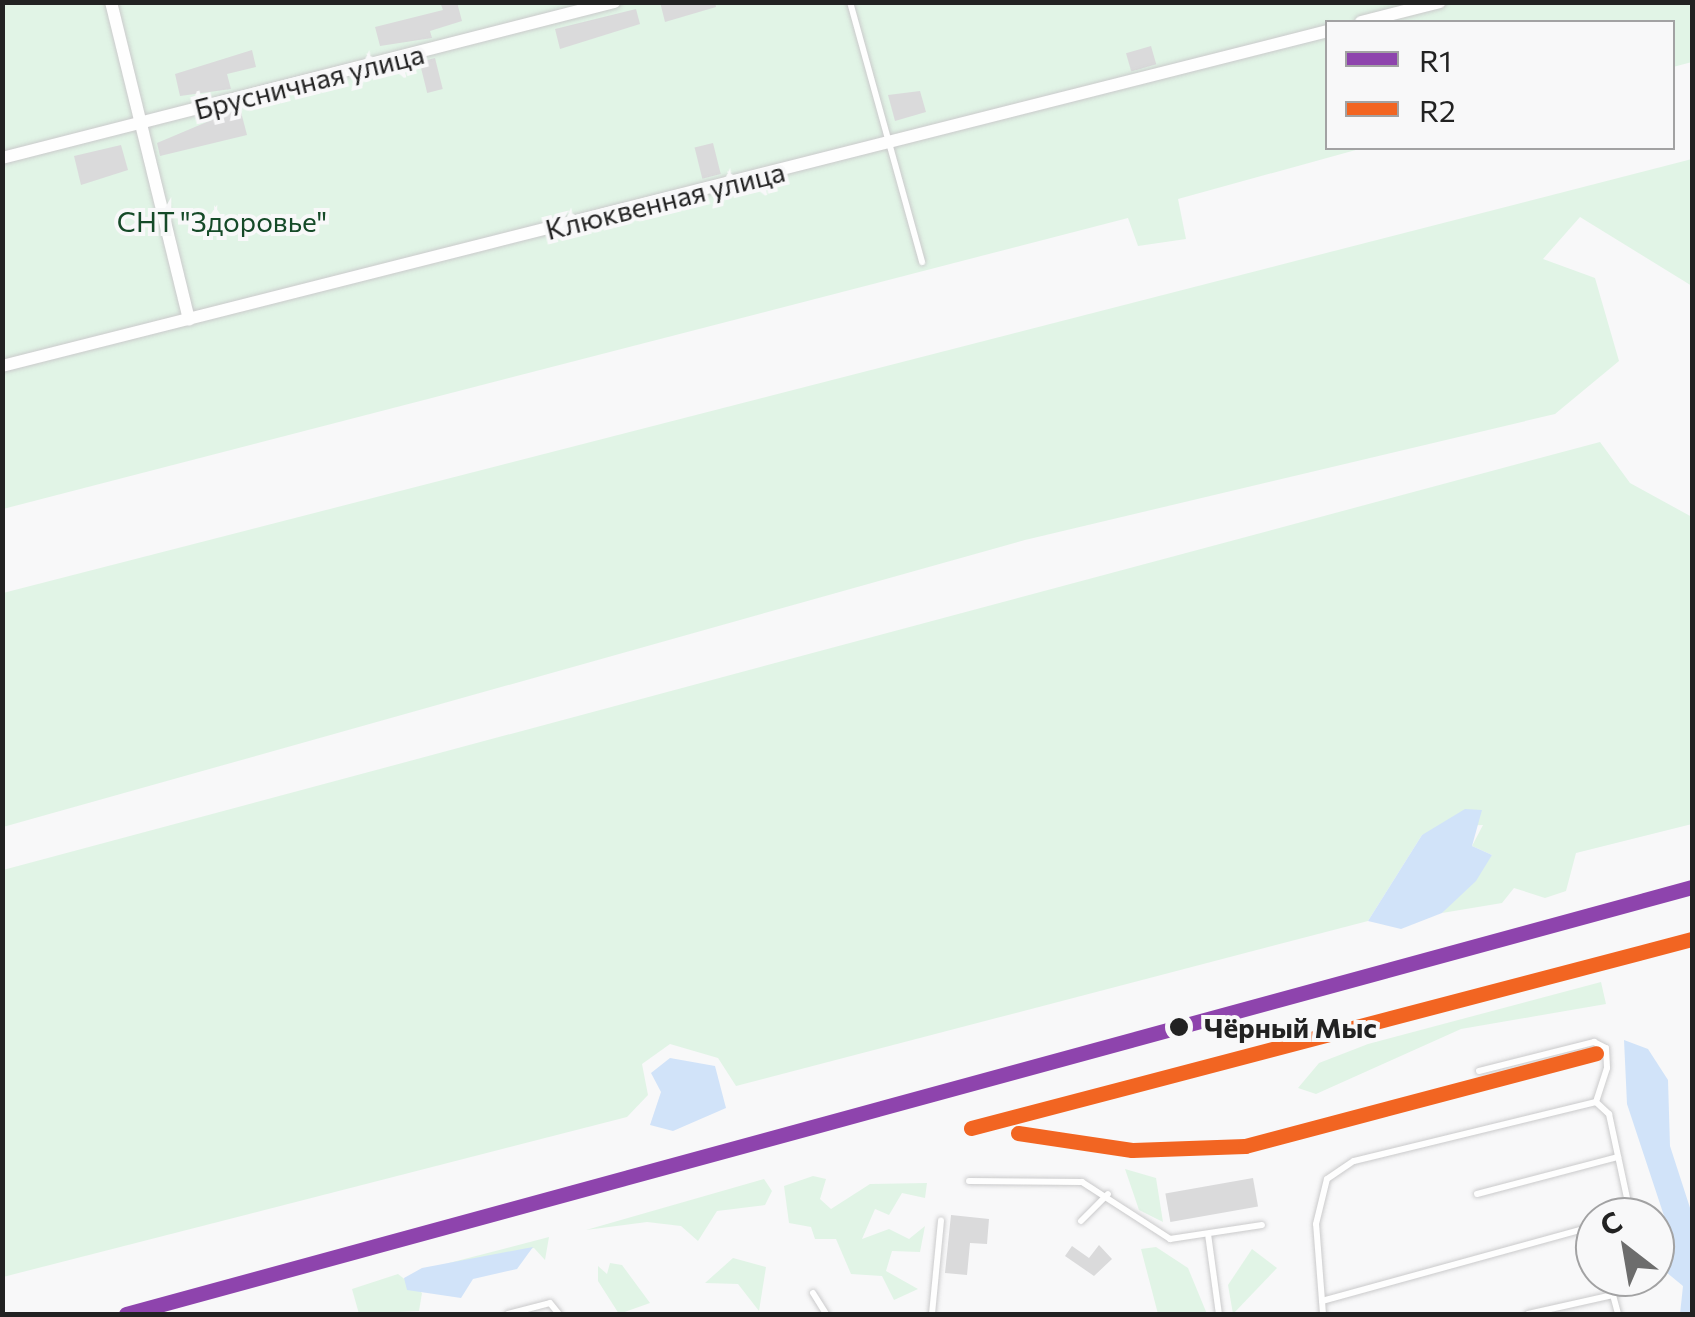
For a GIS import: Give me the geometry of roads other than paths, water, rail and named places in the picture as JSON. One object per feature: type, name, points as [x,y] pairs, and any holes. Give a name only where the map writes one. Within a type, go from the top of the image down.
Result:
[{"type":"street","points":[[111,2],[189,320]]},
{"type":"street","name":"Брусничная улица","points":[[2,158],[614,2]]},
{"type":"street","points":[[1370,20],[1440,2]]},
{"type":"street","name":"Клюквенная улица","points":[[2,366],[1325,32]]},
{"type":"lane","points":[[850,2],[922,262]]},
{"type":"lane","points":[[1479,1071],[1594,1042],[1606,1048],[1607,1068],[1596,1102]]},
{"type":"lane","points":[[1596,1102],[1608,1114],[1627,1197]]},
{"type":"lane","points":[[1323,1314],[1316,1224],[1327,1178],[1354,1161],[1596,1102]]},
{"type":"lane","points":[[1477,1194],[1618,1157]]},
{"type":"lane","points":[[969,1181],[1082,1182],[1108,1194],[1154,1236],[1262,1226]]},
{"type":"lane","points":[[1082,1221],[1108,1194]]},
{"type":"lane","points":[[932,1314],[942,1220]]},
{"type":"lane","points":[[1322,1301],[1575,1231]]},
{"type":"lane","points":[[1208,1234],[1219,1314]]},
{"type":"lane","points":[[813,1293],[826,1314]]},
{"type":"lane","points":[[1528,1314],[1600,1297]]},
{"type":"lane","points":[[508,1314],[550,1303],[559,1314]]},
{"type":"water","points":[[1465,809],[1482,810],[1472,846],[1492,855],[1476,881],[1442,913],[1401,929],[1368,921],[1422,835]]},
{"type":"water","points":[[1624,1040],[1648,1049],[1668,1080],[1670,1146],[1692,1214],[1692,1314],[1680,1314],[1683,1286],[1675,1279],[1675,1197],[1658,1197],[1627,1104]]},
{"type":"water","points":[[670,1058],[715,1066],[726,1108],[673,1131],[650,1125],[661,1092],[651,1073]]},
{"type":"water","points":[[533,1247],[517,1269],[473,1279],[461,1298],[407,1290],[404,1278],[422,1268]]},
{"type":"place","name":"Чёрный Мыс","points":[[1179,1027]]},
{"type":"park label","name":"СНТ \"Здоровье\"","points":[[222,221]]}]
